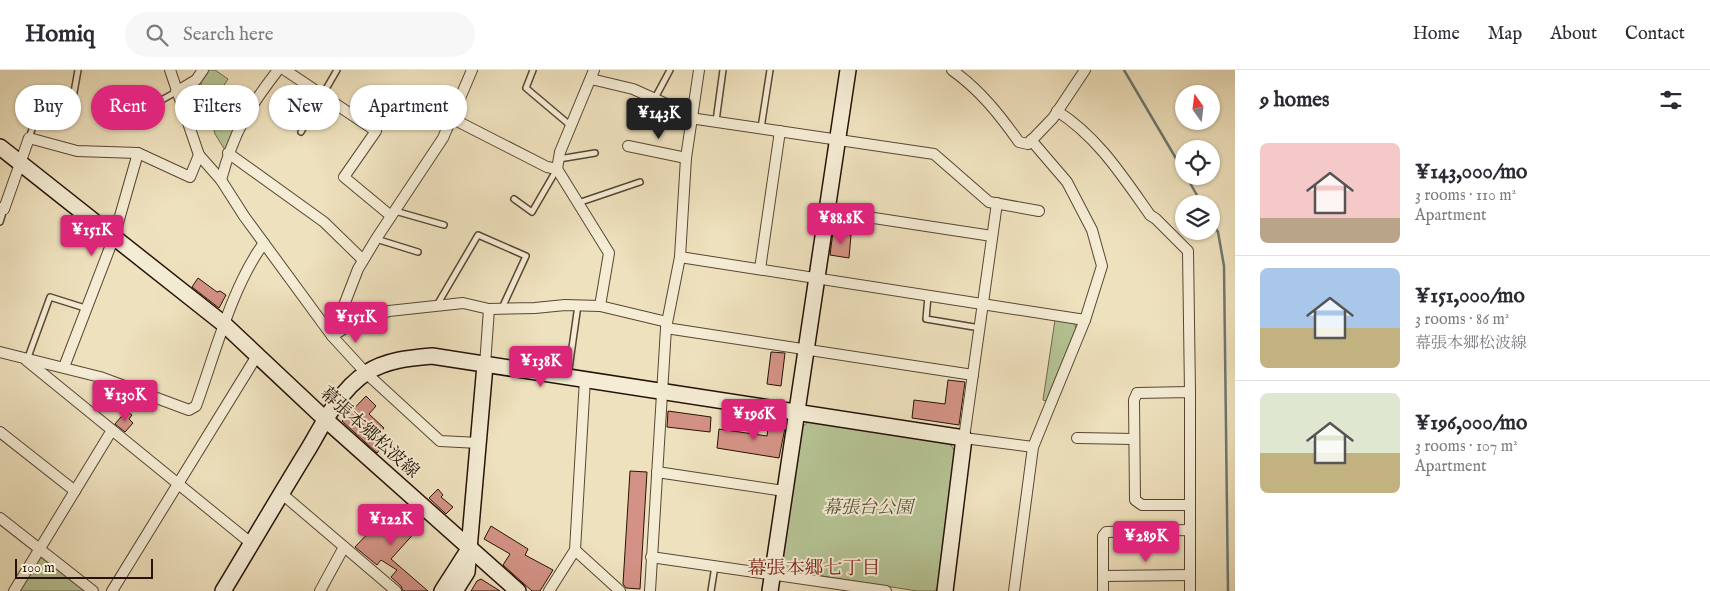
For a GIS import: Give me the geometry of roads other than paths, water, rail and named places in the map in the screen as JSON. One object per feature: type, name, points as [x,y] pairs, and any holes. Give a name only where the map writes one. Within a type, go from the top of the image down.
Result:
[{"type":"street","points":[[170,70],[175,88]]},
{"type":"street","points":[[188,85],[196,80],[203,70]]},
{"type":"street","points":[[221,180],[236,132],[252,104],[278,70]]},
{"type":"street","points":[[285,70],[307,85]]},
{"type":"street","points":[[466,85],[472,70]]},
{"type":"street","points":[[650,591],[666,325],[680,257],[686,158],[699,70]]},
{"type":"street","points":[[770,591],[848,70]]},
{"type":"street","points":[[952,70],[973,85],[993,105],[1019,142],[1028,144],[1053,118],[1085,70]]},
{"type":"street","points":[[600,306],[609,253],[577,203],[558,164],[570,126],[592,74],[655,98],[691,116],[934,154],[989,202],[1039,211]]},
{"type":"street","points":[[340,107],[376,131],[344,177],[393,214]]},
{"type":"street","points":[[1057,111],[1078,124],[1124,176],[1150,215],[1188,251],[1190,591]]},
{"type":"street","points":[[467,126],[547,167],[558,164]]},
{"type":"street","points":[[190,130],[199,155],[221,180],[264,243],[330,332],[366,373],[440,441],[479,443]]},
{"type":"street","points":[[330,332],[339,318],[363,260],[447,130]]},
{"type":"street","points":[[760,269],[780,131]]},
{"type":"street","points":[[2,209],[21,164],[29,138],[77,151],[138,153],[190,177],[199,155]]},
{"type":"street","points":[[1014,591],[1033,447],[1085,320],[1102,266],[1092,230],[1067,182],[1031,140]]},
{"type":"street","points":[[628,146],[686,158]]},
{"type":"street","name":"幕張本郷松波線","points":[[0,147],[222,323],[258,354],[326,420],[518,591]]},
{"type":"street","points":[[64,367],[85,308],[114,237],[138,153]]},
{"type":"street","points":[[228,153],[324,222],[363,260]]},
{"type":"street","points":[[945,591],[996,203]]},
{"type":"street","points":[[828,211],[992,236]]},
{"type":"street","points":[[0,352],[100,377],[189,410],[196,406],[222,323],[251,261],[264,243]]},
{"type":"street","points":[[680,257],[1085,320]]},
{"type":"street","points":[[330,332],[389,311],[437,305],[463,303],[489,309],[578,305],[600,306],[666,325],[973,375]]},
{"type":"street","points":[[455,591],[467,572],[470,548],[489,309]]},
{"type":"street","points":[[112,591],[258,354]]},
{"type":"street","points":[[224,591],[281,493],[326,420],[350,386],[366,373],[402,359],[432,356],[1033,447]]},
{"type":"street","points":[[26,360],[252,544]]},
{"type":"street","points":[[550,591],[574,550],[585,379]]},
{"type":"street","points":[[1190,392],[1137,393],[1134,400],[1136,502],[1142,505],[1190,505]]},
{"type":"street","points":[[14,591],[112,430]]},
{"type":"street","points":[[0,432],[74,491]]},
{"type":"street","points":[[1077,438],[1134,439]]},
{"type":"street","points":[[657,472],[784,491]]},
{"type":"street","points":[[281,493],[396,591]]},
{"type":"street","points":[[0,518],[93,591]]},
{"type":"street","points":[[1103,591],[1103,536],[1106,532],[1190,530]]},
{"type":"street","points":[[320,591],[344,547]]},
{"type":"street","points":[[442,591],[470,548]]},
{"type":"street","points":[[574,550],[620,591]]},
{"type":"street","points":[[651,557],[886,591]]},
{"type":"street","points":[[1103,576],[1190,574]]},
{"type":"lane","points":[[29,138],[45,92],[73,98],[78,70]]},
{"type":"lane","points":[[329,85],[337,70]]},
{"type":"lane","points":[[533,70],[526,88],[570,126]]},
{"type":"lane","points":[[655,98],[670,70]]},
{"type":"lane","points":[[716,121],[723,70]]},
{"type":"lane","points":[[761,128],[770,70]]},
{"type":"lane","points":[[302,130],[301,132],[302,130]]},
{"type":"lane","points":[[514,199],[532,212],[558,164],[595,153]]},
{"type":"lane","points":[[577,203],[640,182]]},
{"type":"lane","points":[[0,222],[2,209]]},
{"type":"lane","points":[[393,214],[444,225]]},
{"type":"lane","points":[[437,305],[478,235],[526,256],[501,308]]},
{"type":"lane","points":[[376,239],[418,252]]},
{"type":"lane","points":[[26,360],[50,296],[85,308]]},
{"type":"lane","points":[[928,296],[926,319],[980,328]]},
{"type":"lane","points":[[568,376],[578,305]]},
{"type":"lane","points":[[711,591],[715,566]]},
{"type":"waterway","points":[[1124,70],[1175,157]]},
{"type":"waterway","points":[[1191,185],[1197,195]]},
{"type":"waterway","points":[[1219,240],[1224,266],[1228,591]]},
{"type":"district","name":"幕張本郷七丁目","points":[[814,567]]},
{"type":"park label","name":"幕張台公園","points":[[868,507]]}]
